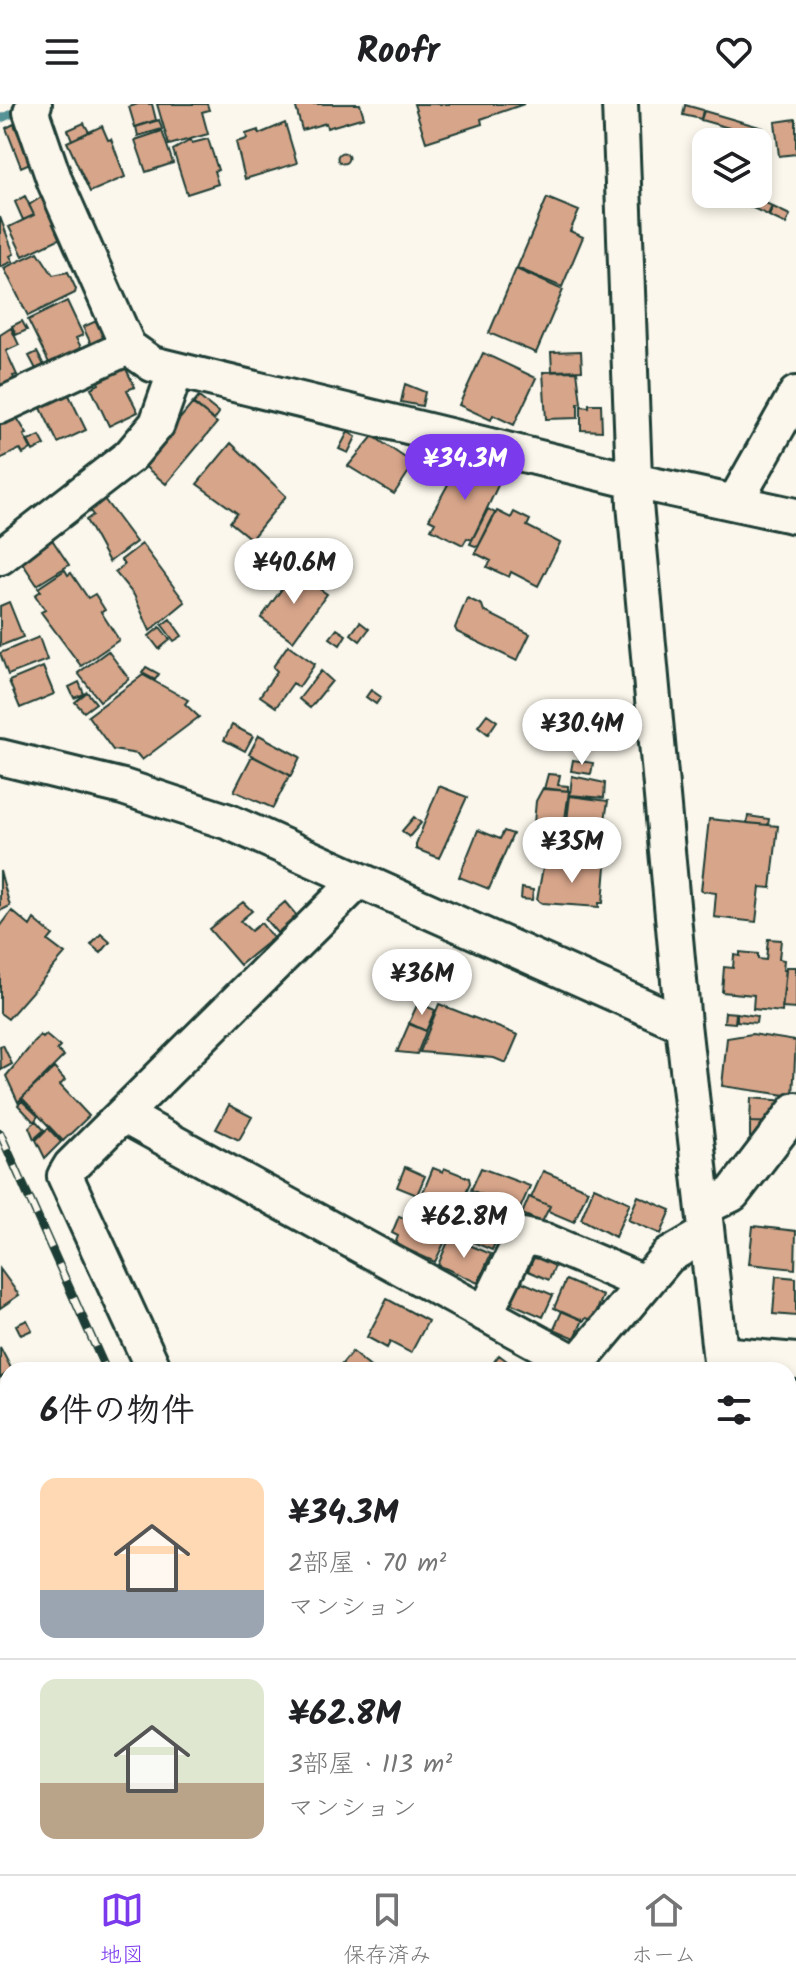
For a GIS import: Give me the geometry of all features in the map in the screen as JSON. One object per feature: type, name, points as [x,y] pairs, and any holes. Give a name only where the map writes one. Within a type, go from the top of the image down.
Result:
[{"type":"street","points":[[34,104],[31,112],[55,182],[128,347],[152,364],[634,481],[796,516]]},
{"type":"street","points":[[620,104],[634,481],[683,1024],[722,1362],[796,1361]]},
{"type":"street","points":[[0,406],[128,347]]},
{"type":"street","points":[[0,557],[130,456],[157,424],[176,370]]},
{"type":"street","points":[[735,502],[796,394]]},
{"type":"street","points":[[0,757],[123,787],[229,822],[683,1024]]},
{"type":"street","points":[[150,1362],[65,1176],[71,1166],[359,880]]},
{"type":"street","points":[[578,1362],[668,1256],[732,1194],[796,1110]]},
{"type":"street","points":[[123,1115],[485,1314],[566,1362]]},
{"type":"street","points":[[485,1314],[523,1236],[545,1241],[644,1283]]},
{"type":"building","points":[[152,104],[156,120],[135,127],[129,107]]},
{"type":"building","points":[[157,104],[207,104],[209,110],[202,112],[208,134],[169,145]]},
{"type":"building","points":[[295,104],[360,104],[364,117],[327,128],[326,123],[302,130]]},
{"type":"building","points":[[414,104],[524,104],[481,119],[482,124],[426,142]]},
{"type":"building","points":[[685,105],[703,110],[701,119],[683,115]]},
{"type":"building","points":[[704,111],[763,128],[729,128],[701,120]]},
{"type":"building","points":[[796,119],[796,154],[779,156],[775,122]]},
{"type":"building","points":[[159,120],[162,129],[138,136],[136,127]]},
{"type":"building","points":[[84,123],[89,132],[72,140],[68,130]]},
{"type":"building","points":[[285,123],[297,163],[245,179],[236,142],[247,139],[246,134],[258,130],[259,134]]},
{"type":"building","points":[[14,124],[30,163],[21,167],[6,128]]},
{"type":"building","points":[[102,126],[108,140],[111,139],[125,177],[90,192],[67,142]]},
{"type":"building","points":[[162,131],[173,163],[146,172],[135,140]]},
{"type":"building","points":[[208,139],[218,170],[214,171],[218,184],[187,194],[173,150],[191,140],[192,143]]},
{"type":"building","points":[[343,152],[349,158],[343,164],[337,158]]},
{"type":"building","points":[[46,194],[67,235],[23,256],[9,227],[34,215],[29,205]]},
{"type":"building","points":[[25,196],[34,215],[23,220],[15,202]]},
{"type":"building","points":[[547,198],[579,211],[570,231],[583,237],[562,287],[517,268]]},
{"type":"building","points":[[773,207],[790,215],[786,224],[769,216]]},
{"type":"building","points":[[753,208],[771,208],[768,215]]},
{"type":"building","points":[[0,217],[14,254],[10,256],[13,261],[0,267]]},
{"type":"building","points":[[38,252],[53,275],[68,272],[76,289],[75,293],[28,316],[4,268]]},
{"type":"building","points":[[516,269],[563,290],[536,353],[489,333]]},
{"type":"building","points":[[67,301],[83,335],[76,338],[82,349],[50,365],[28,320]]},
{"type":"building","points":[[103,318],[112,336],[92,346],[83,327]]},
{"type":"building","points":[[22,321],[27,330],[16,335],[12,326]]},
{"type":"building","points":[[11,328],[19,345],[6,351],[17,375],[13,376],[15,381],[0,388],[0,335]]},
{"type":"building","points":[[581,351],[582,370],[552,371],[551,352]]},
{"type":"building","points":[[37,352],[46,369],[38,373],[29,356]]},
{"type":"building","points":[[483,353],[536,378],[514,425],[493,415],[491,420],[459,405]]},
{"type":"building","points":[[121,359],[135,387],[127,390],[138,412],[109,426],[91,388],[99,384],[93,372]]},
{"type":"building","points":[[577,371],[581,403],[578,404],[578,418],[546,419],[543,372]]},
{"type":"building","points":[[405,384],[425,392],[422,406],[401,402]]},
{"type":"building","points":[[67,391],[86,430],[58,443],[38,402]]},
{"type":"building","points":[[199,397],[219,413],[214,420],[193,404]]},
{"type":"building","points":[[193,403],[217,423],[166,484],[142,464]]},
{"type":"building","points":[[589,404],[601,404],[602,431],[581,430],[581,406],[589,407]]},
{"type":"building","points":[[11,408],[27,434],[24,435],[31,449],[23,454],[20,449],[0,459],[0,414]]},
{"type":"building","points":[[348,432],[356,437],[348,453],[339,449]]},
{"type":"building","points":[[40,436],[45,445],[33,451],[28,441]]},
{"type":"building","points":[[373,436],[414,464],[394,494],[348,466]]},
{"type":"building","points":[[231,443],[286,496],[251,539],[230,522],[237,513],[197,484]]},
{"type":"building","points":[[463,457],[502,477],[472,540],[467,538],[463,545],[431,529],[435,522],[429,519]]},
{"type":"building","points":[[104,499],[136,542],[109,562],[86,520],[93,515],[89,510]]},
{"type":"building","points":[[488,509],[495,513],[478,547],[470,544]]},
{"type":"building","points":[[497,511],[511,518],[514,512],[530,520],[527,526],[560,543],[538,586],[511,572],[509,577],[487,567],[491,561],[475,553]]},
{"type":"building","points":[[51,538],[69,565],[37,585],[19,558]]},
{"type":"building","points":[[142,544],[185,602],[150,631],[134,595],[115,572],[124,565],[121,560]]},
{"type":"building","points":[[65,570],[68,575],[71,573],[88,598],[95,594],[105,610],[101,612],[119,640],[81,666],[41,612],[45,610],[35,595],[41,591],[38,588]]},
{"type":"building","points":[[294,572],[327,594],[293,641],[261,618]]},
{"type":"building","points":[[467,598],[482,605],[484,611],[530,634],[517,661],[457,632],[455,628]]},
{"type":"building","points":[[9,602],[23,637],[0,646],[0,606]]},
{"type":"building","points":[[170,619],[182,636],[174,641],[162,625]]},
{"type":"building","points":[[360,622],[369,629],[360,641],[351,634]]},
{"type":"building","points":[[160,627],[170,640],[159,649],[149,636]]},
{"type":"building","points":[[337,629],[346,635],[340,645],[330,638]]},
{"type":"building","points":[[39,637],[47,660],[8,675],[0,653]]},
{"type":"building","points":[[288,645],[315,664],[299,687],[293,683],[276,707],[260,696],[277,671],[273,667]]},
{"type":"building","points":[[108,651],[129,679],[100,701],[78,673]]},
{"type":"building","points":[[43,667],[54,694],[20,708],[9,681]]},
{"type":"building","points":[[146,667],[159,674],[155,680],[142,673]]},
{"type":"building","points":[[321,671],[332,681],[310,708],[299,699]]},
{"type":"building","points":[[143,675],[188,700],[185,704],[199,717],[142,760],[137,754],[113,750],[88,716]]},
{"type":"building","points":[[79,682],[84,694],[74,698],[69,687]]},
{"type":"building","points":[[371,690],[381,697],[376,704],[366,697]]},
{"type":"building","points":[[87,692],[96,703],[84,712],[75,702]]},
{"type":"building","points":[[487,714],[497,721],[488,734],[478,726]]},
{"type":"building","points":[[232,725],[253,736],[245,751],[224,740]]},
{"type":"building","points":[[259,735],[300,757],[291,776],[249,754]]},
{"type":"building","points":[[252,756],[290,775],[273,808],[234,791]]},
{"type":"building","points":[[573,760],[593,763],[591,774],[571,771]]},
{"type":"building","points":[[548,774],[560,775],[558,785],[568,786],[568,791],[544,789]]},
{"type":"building","points":[[572,776],[605,783],[604,798],[570,795]]},
{"type":"building","points":[[439,786],[467,797],[439,858],[416,849],[416,844]]},
{"type":"building","points":[[543,788],[569,791],[564,826],[534,823],[536,801]]},
{"type":"building","points":[[570,796],[608,801],[603,833],[566,829]]},
{"type":"building","points":[[748,816],[769,819],[768,825],[747,823]]},
{"type":"building","points":[[414,817],[421,823],[409,837],[402,831]]},
{"type":"building","points":[[709,819],[778,826],[771,888],[760,887],[756,922],[714,917],[716,893],[701,891]]},
{"type":"building","points":[[543,829],[577,834],[574,848],[541,843]]},
{"type":"building","points":[[478,830],[500,839],[504,831],[513,834],[489,889],[459,877]]},
{"type":"building","points":[[553,845],[575,848],[574,859],[552,856]]},
{"type":"building","points":[[544,862],[606,866],[603,903],[599,903],[599,907],[542,903],[537,900]]},
{"type":"building","points":[[0,871],[10,906],[0,911]]},
{"type":"building","points":[[522,888],[533,890],[532,900],[521,899]]},
{"type":"building","points":[[243,902],[252,911],[240,921],[251,931],[261,923],[273,938],[240,965],[209,929]]},
{"type":"building","points":[[285,902],[297,916],[277,933],[265,919]]},
{"type":"building","points":[[12,911],[30,926],[34,919],[53,935],[48,941],[65,954],[8,1019],[0,1013],[0,927]]},
{"type":"building","points":[[101,934],[110,942],[101,953],[91,945]]},
{"type":"building","points":[[768,939],[781,940],[779,959],[784,960],[783,970],[786,970],[782,1012],[753,1009],[754,995],[722,992],[724,967],[733,968],[734,955],[740,956],[740,952],[758,954],[758,959],[766,960]]},
{"type":"building","points":[[786,967],[796,967],[796,1009],[782,1008]]},
{"type":"building","points":[[418,1003],[435,1010],[426,1031],[409,1023]]},
{"type":"building","points":[[439,1004],[518,1035],[506,1063],[494,1058],[420,1052]]},
{"type":"building","points":[[725,1012],[736,1013],[735,1023],[724,1022]]},
{"type":"building","points":[[737,1013],[757,1016],[756,1023],[737,1021]]},
{"type":"building","points":[[409,1024],[426,1031],[417,1054],[397,1052]]},
{"type":"building","points":[[752,1034],[796,1041],[793,1096],[722,1086],[727,1038]]},
{"type":"building","points":[[40,1035],[43,1038],[46,1035],[60,1047],[57,1050],[64,1056],[18,1102],[6,1076]]},
{"type":"building","points":[[3,1045],[12,1064],[1,1070],[0,1046]]},
{"type":"building","points":[[54,1068],[65,1080],[60,1085],[89,1116],[63,1141],[22,1098]]},
{"type":"building","points":[[751,1098],[786,1101],[781,1123],[750,1122]]},
{"type":"building","points":[[22,1101],[38,1116],[34,1122],[18,1105]]},
{"type":"building","points":[[229,1105],[252,1117],[239,1140],[216,1129]]},
{"type":"building","points":[[36,1121],[44,1130],[34,1139],[29,1127]]},
{"type":"building","points":[[750,1122],[781,1123],[768,1138],[750,1137]]},
{"type":"building","points":[[48,1128],[61,1142],[45,1158],[36,1140]]},
{"type":"building","points":[[405,1167],[425,1176],[417,1195],[397,1187]]},
{"type":"building","points":[[433,1168],[443,1172],[444,1168],[469,1178],[470,1183],[457,1213],[421,1197]]},
{"type":"building","points":[[481,1168],[530,1186],[519,1211],[471,1190]]},
{"type":"building","points":[[543,1171],[588,1190],[574,1222],[548,1211],[550,1206],[531,1198]]},
{"type":"building","points":[[594,1187],[630,1203],[615,1237],[581,1219]]},
{"type":"building","points":[[468,1192],[475,1195],[468,1214],[460,1211]]},
{"type":"building","points":[[638,1196],[671,1210],[661,1234],[628,1220]]},
{"type":"building","points":[[529,1197],[550,1206],[542,1222],[522,1214]]},
{"type":"building","points":[[420,1200],[456,1216],[447,1235],[412,1220]]},
{"type":"building","points":[[491,1203],[510,1211],[502,1229],[483,1221]]},
{"type":"building","points":[[399,1216],[447,1237],[435,1262],[395,1244],[398,1236],[392,1233]]},
{"type":"building","points":[[458,1216],[499,1234],[492,1250],[451,1233]]},
{"type":"building","points":[[753,1226],[796,1231],[795,1269],[749,1264]]},
{"type":"building","points":[[450,1237],[491,1254],[478,1283],[438,1265]]},
{"type":"building","points":[[537,1250],[558,1259],[549,1280],[528,1271]]},
{"type":"building","points":[[0,1269],[19,1295],[0,1308]]},
{"type":"building","points":[[776,1276],[796,1278],[796,1316],[773,1314]]},
{"type":"building","points":[[566,1280],[603,1296],[593,1320],[586,1318],[584,1321],[554,1308]]},
{"type":"building","points":[[520,1281],[553,1295],[543,1317],[510,1303]]},
{"type":"building","points":[[387,1299],[428,1321],[411,1353],[390,1342],[387,1348],[367,1337]]},
{"type":"building","points":[[562,1311],[583,1320],[575,1338],[554,1329]]},
{"type":"building","points":[[27,1320],[32,1330],[21,1335],[16,1325]]},
{"type":"building","points":[[0,1347],[8,1362],[0,1362]]},
{"type":"building","points":[[352,1352],[364,1362],[344,1362]]},
{"type":"building","points":[[499,1355],[508,1362],[494,1362]]},
{"type":"waterway","points":[[0,119],[20,110]]},
{"type":"railway","points":[[0,1133],[102,1362]]}]
